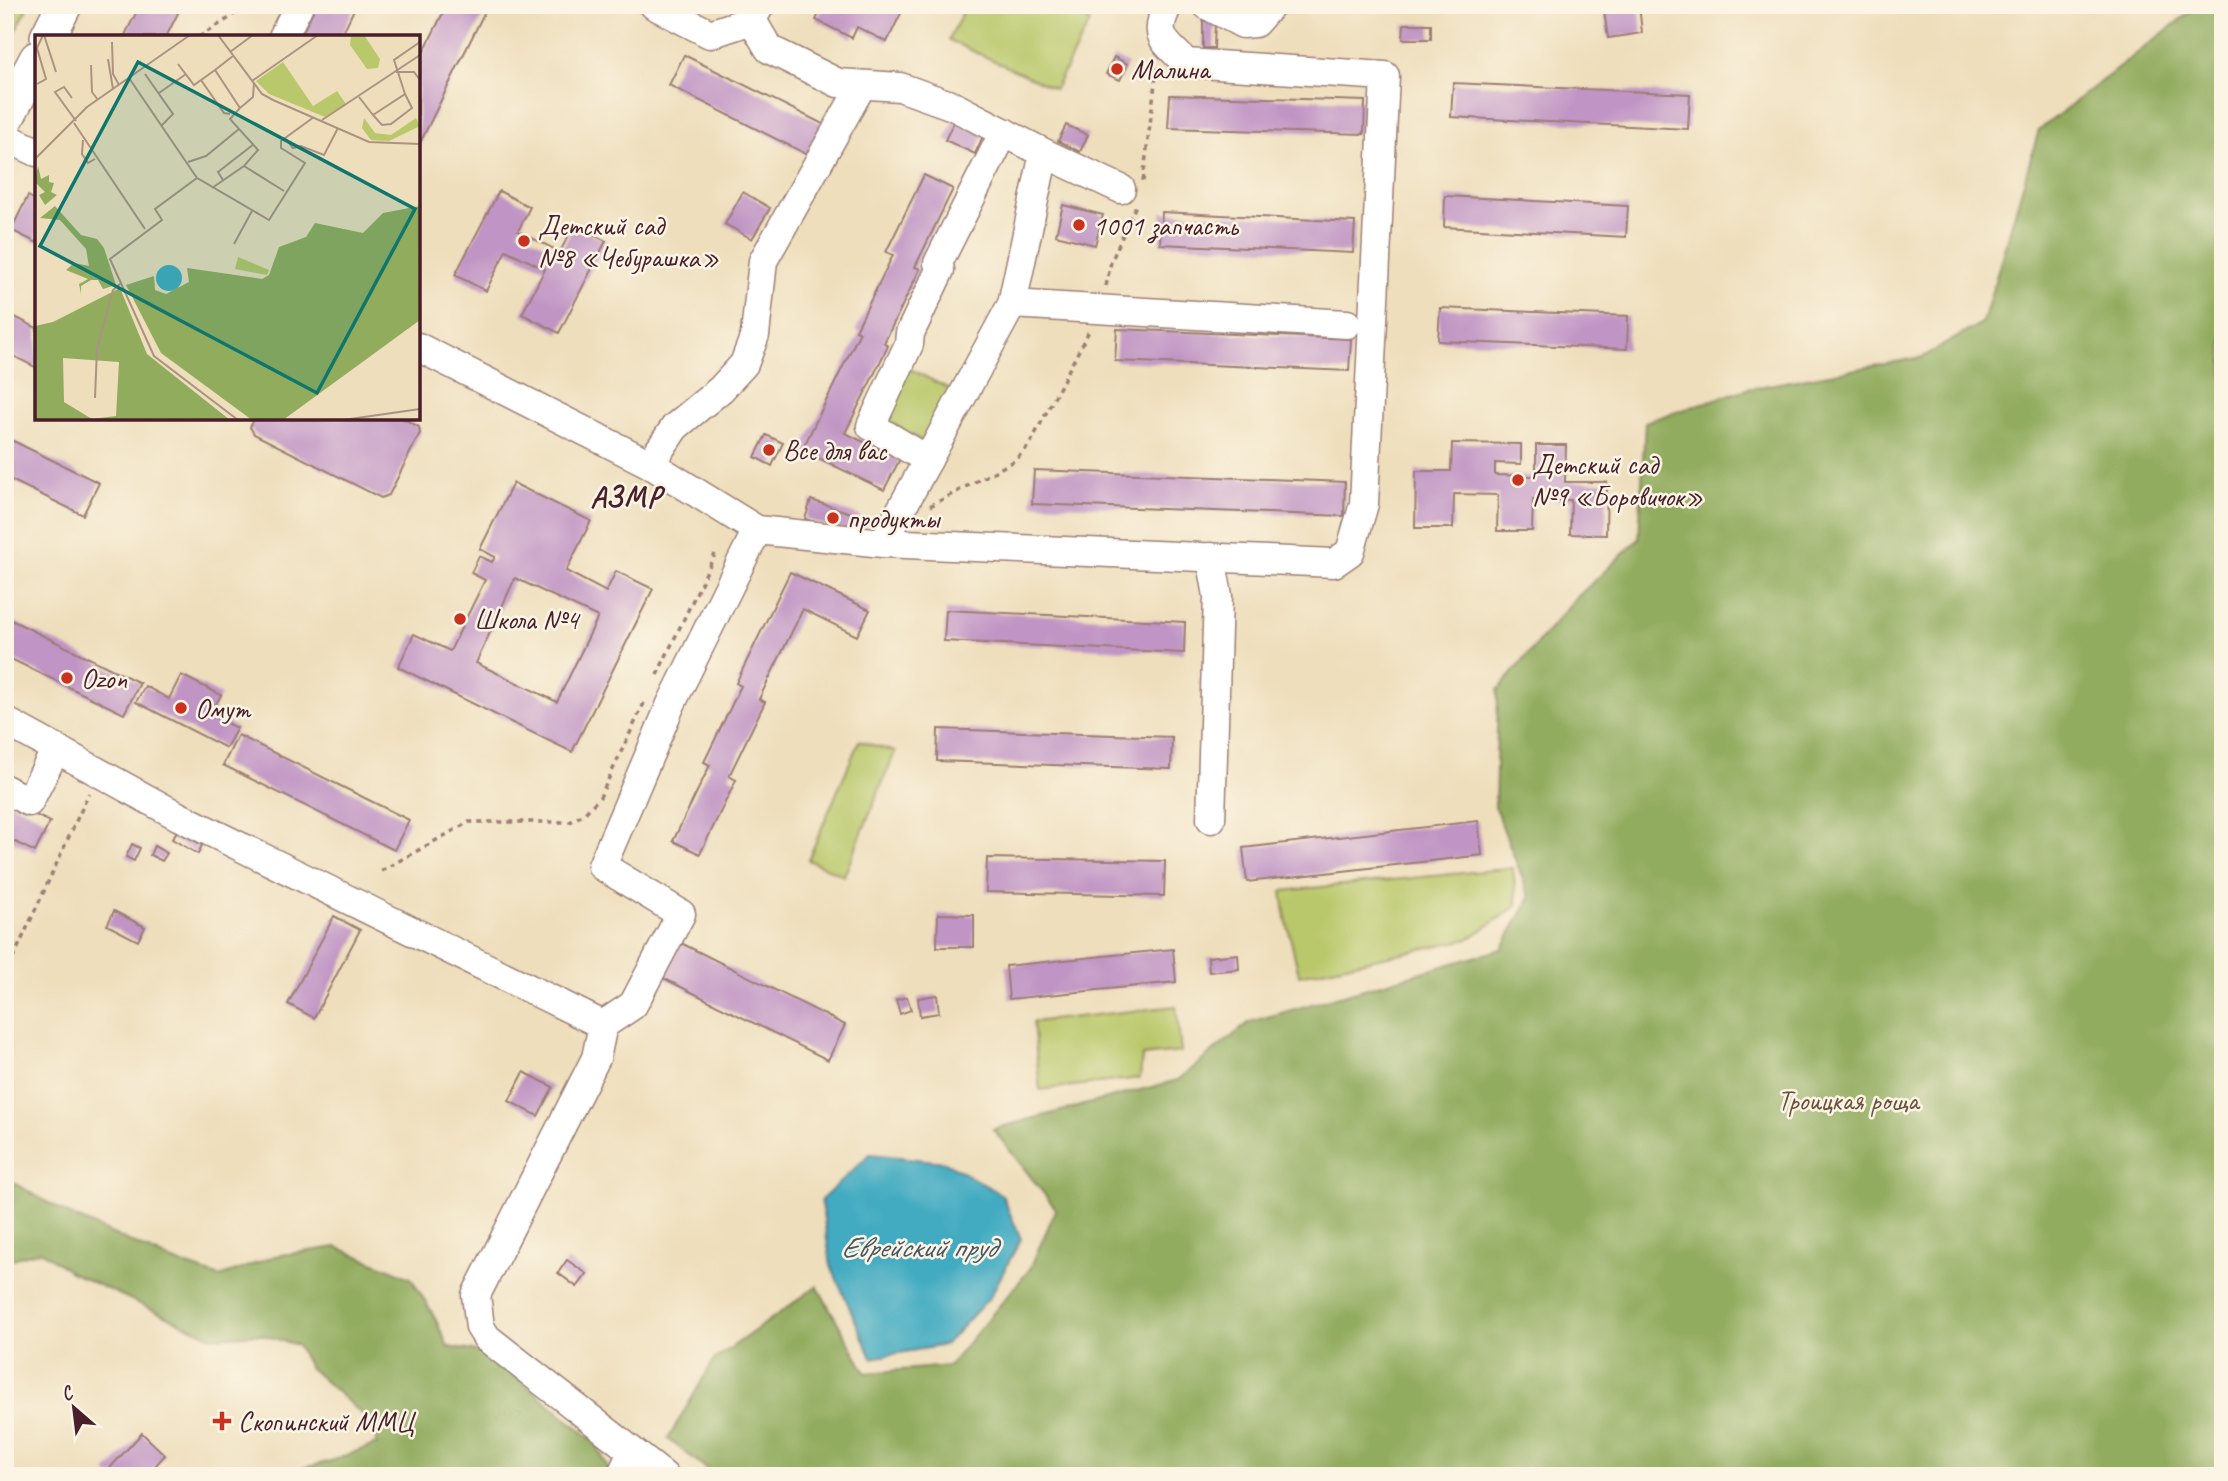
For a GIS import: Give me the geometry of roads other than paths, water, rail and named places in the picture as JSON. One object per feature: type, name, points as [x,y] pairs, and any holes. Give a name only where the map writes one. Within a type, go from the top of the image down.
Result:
[{"type":"main road","points":[[5,120],[35,56]]},
{"type":"street","points":[[284,35],[299,5]]},
{"type":"street","points":[[654,5],[710,34],[756,13],[769,49],[838,83],[900,87],[953,106],[1121,189]]},
{"type":"street","points":[[420,348],[650,464],[757,530],[883,543],[1334,563],[1350,552],[1364,504],[1385,76],[1185,63],[1161,37],[1159,23],[1168,5]]},
{"type":"street","points":[[1207,5],[1243,24],[1255,23],[1271,5]]},
{"type":"street","points":[[650,464],[675,427],[721,389],[744,364],[755,335],[763,261],[862,85]]},
{"type":"street","points":[[928,460],[871,426],[909,344],[910,332],[940,270],[938,263],[1004,132]]},
{"type":"street","points":[[5,136],[35,149]]},
{"type":"street","points":[[883,543],[1012,304],[1044,153]]},
{"type":"street","points":[[1012,304],[1347,324]]},
{"type":"street","points":[[664,1476],[627,1464],[487,1338],[481,1327],[476,1295],[596,1058],[603,1025],[633,1005],[681,914],[602,866],[671,704],[757,530]]},
{"type":"street","points":[[1211,557],[1218,596],[1211,819]]},
{"type":"street","points":[[5,721],[178,816],[603,1025]]},
{"type":"street","points":[[5,789],[30,802],[56,749]]},
{"type":"water","name":"Еврейский пруд","points":[[870,1154],[945,1162],[1002,1195],[1021,1239],[990,1297],[945,1345],[872,1358],[831,1266],[821,1200]]},
{"type":"place","name":"Малина","points":[[1117,69]]},
{"type":"place","name":"1001 запчасть","points":[[1079,225]]},
{"type":"place","name":"Детский сад №8 «Чебурашка»","points":[[524,241]]},
{"type":"place","name":"Все для вас","points":[[769,450]]},
{"type":"place","name":"Детский сад №9 «Боровичок»","points":[[1518,480]]},
{"type":"place","name":"продукты","points":[[833,518]]},
{"type":"place","name":"Школа №4","points":[[460,619]]},
{"type":"place","name":"Ozon","points":[[67,678]]},
{"type":"place","name":"Омут","points":[[181,708]]},
{"type":"place","name":"Скопинский ММЦ","points":[[222,1421]]},
{"type":"district","name":"АЗМР","points":[[626,497]]},
{"type":"park label","name":"Троицкая роща","points":[[1848,1100]]}]
